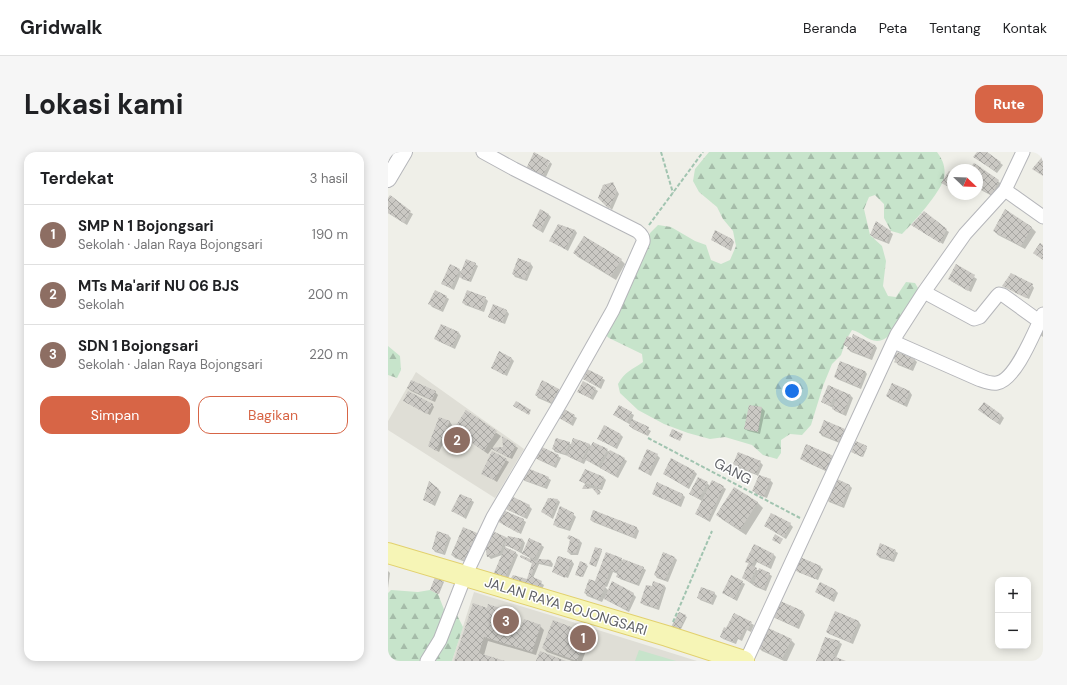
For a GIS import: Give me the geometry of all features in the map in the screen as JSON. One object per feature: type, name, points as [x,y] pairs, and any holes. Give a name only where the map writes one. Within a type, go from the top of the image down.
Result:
[{"type":"main road","name":"JALAN RAYA BOJONGSARI","points":[[388,553],[667,636],[745,661]]},
{"type":"street","points":[[388,179],[404,152]]},
{"type":"street","points":[[427,661],[440,640],[465,576],[493,517],[613,310],[644,239],[637,231],[483,152]]},
{"type":"street","points":[[745,661],[897,334],[924,292],[965,234],[1005,190],[1023,152]]},
{"type":"street","points":[[1005,190],[1043,217]]},
{"type":"street","points":[[894,342],[978,379],[997,383],[1006,378],[1016,367],[1041,317],[1000,294],[980,317],[974,320],[924,292]]},
{"type":"path","points":[[661,152],[672,193]]},
{"type":"path","points":[[641,235],[703,152]]},
{"type":"path","name":"GANG","points":[[648,438],[810,523]]},
{"type":"path","points":[[667,636],[712,531]]},
{"type":"shaded area","points":[[416,372],[524,449],[495,498],[388,430],[388,421]]},
{"type":"shaded area","points":[[474,592],[550,615],[697,661],[452,661]]},
{"type":"green space","points":[[709,152],[937,152],[944,167],[944,178],[938,191],[902,234],[891,231],[884,218],[884,204],[875,195],[869,197],[864,209],[870,235],[882,246],[886,261],[883,286],[888,296],[896,297],[906,282],[915,283],[918,288],[902,320],[890,335],[883,340],[874,341],[852,330],[846,340],[841,355],[832,364],[823,386],[811,425],[802,435],[790,434],[781,440],[781,453],[777,459],[763,455],[752,445],[725,437],[710,439],[688,433],[664,424],[638,410],[620,393],[618,384],[626,373],[643,362],[642,354],[609,338],[601,331],[643,242],[658,225],[671,227],[695,241],[706,245],[711,260],[721,264],[730,260],[736,246],[733,231],[723,219],[717,207],[699,192],[693,181],[695,169]]},
{"type":"green space","points":[[388,346],[400,356],[401,370],[397,378],[388,375]]},
{"type":"green space","points":[[391,590],[418,592],[430,590],[438,594],[445,612],[457,615],[463,627],[452,661],[388,661],[388,593]]},
{"type":"green space","points":[[639,650],[676,661],[635,661]]},
{"type":"building","points":[[534,152],[550,161],[541,179],[525,171]]},
{"type":"building","points":[[977,152],[987,152],[1001,162],[995,171],[973,157]]},
{"type":"building","points":[[1043,157],[1043,176],[1032,169]]},
{"type":"building","points":[[983,169],[999,180],[992,195],[983,190]]},
{"type":"building","points":[[947,174],[947,186],[941,183]]},
{"type":"building","points":[[613,182],[617,191],[609,209],[598,198],[603,185]]},
{"type":"building","points":[[390,195],[411,211],[404,223],[388,213],[388,198]]},
{"type":"building","points":[[540,209],[549,214],[540,231],[532,226]]},
{"type":"building","points":[[1005,209],[1032,227],[1021,246],[993,231]]},
{"type":"building","points":[[924,211],[947,229],[940,243],[911,225]]},
{"type":"building","points":[[876,221],[891,231],[887,242],[870,235]]},
{"type":"building","points":[[558,224],[575,230],[565,249],[549,241]]},
{"type":"building","points":[[715,230],[732,239],[729,249],[711,240]]},
{"type":"building","points":[[584,236],[622,259],[611,276],[573,253]]},
{"type":"building","points":[[1040,243],[1043,245],[1043,260],[1033,253]]},
{"type":"building","points":[[518,258],[531,263],[525,279],[512,274]]},
{"type":"building","points":[[466,259],[476,263],[469,281],[459,277]]},
{"type":"building","points":[[450,264],[460,269],[451,288],[441,284]]},
{"type":"building","points":[[956,264],[975,275],[968,291],[948,279]]},
{"type":"building","points":[[1011,273],[1033,284],[1026,298],[1002,286]]},
{"type":"building","points":[[435,290],[447,296],[441,310],[428,304]]},
{"type":"building","points":[[467,290],[486,297],[481,310],[462,303]]},
{"type":"building","points":[[493,304],[507,310],[502,323],[488,317]]},
{"type":"building","points":[[441,324],[459,332],[452,347],[434,339]]},
{"type":"building","points":[[853,334],[875,345],[869,358],[847,349],[848,347],[843,345],[847,336],[852,338]]},
{"type":"building","points":[[499,351],[512,358],[504,375],[491,368]]},
{"type":"building","points":[[898,352],[915,359],[910,369],[894,362],[896,359],[893,358]]},
{"type":"building","points":[[840,361],[865,371],[859,387],[834,377]]},
{"type":"building","points":[[587,369],[603,377],[598,387],[583,379]]},
{"type":"building","points":[[411,380],[436,391],[432,400],[407,388]]},
{"type":"building","points":[[542,380],[559,389],[552,403],[535,395]]},
{"type":"building","points":[[583,381],[596,388],[590,398],[577,392]]},
{"type":"building","points":[[892,383],[910,391],[904,405],[886,396]]},
{"type":"building","points":[[828,385],[851,395],[843,414],[832,409],[836,399],[834,397],[830,406],[821,402]]},
{"type":"building","points":[[408,391],[433,404],[427,414],[403,401]]},
{"type":"building","points":[[516,401],[531,410],[529,415],[513,406]]},
{"type":"building","points":[[984,402],[1002,415],[997,423],[978,410]]},
{"type":"building","points":[[619,405],[632,412],[627,422],[613,415]]},
{"type":"building","points":[[749,405],[762,407],[758,432],[744,429]]},
{"type":"building","points":[[562,408],[575,415],[570,424],[557,417]]},
{"type":"building","points":[[466,410],[497,431],[484,451],[453,430]]},
{"type":"building","points":[[439,417],[450,421],[436,451],[428,446]]},
{"type":"building","points":[[632,419],[649,427],[646,435],[629,426]]},
{"type":"building","points":[[824,420],[845,429],[839,442],[819,433]]},
{"type":"building","points":[[604,425],[621,434],[615,447],[597,439]]},
{"type":"building","points":[[672,429],[683,434],[680,441],[669,436]]},
{"type":"building","points":[[502,436],[516,445],[509,458],[490,448],[503,447]]},
{"type":"building","points":[[556,438],[570,442],[565,454],[552,449]]},
{"type":"building","points":[[573,438],[590,444],[581,462],[567,456]]},
{"type":"building","points":[[856,441],[867,446],[862,457],[851,452]]},
{"type":"building","points":[[593,442],[608,449],[598,466],[584,459]]},
{"type":"building","points":[[806,444],[836,457],[829,472],[800,459]]},
{"type":"building","points":[[540,446],[559,455],[554,466],[535,458]]},
{"type":"building","points":[[647,449],[658,454],[648,474],[638,469]]},
{"type":"building","points":[[610,450],[625,458],[615,476],[600,468]]},
{"type":"building","points":[[492,451],[507,459],[494,480],[481,474]]},
{"type":"building","points":[[738,452],[761,461],[756,474],[733,464]]},
{"type":"building","points":[[671,458],[695,471],[687,487],[663,474]]},
{"type":"building","points":[[525,467],[549,477],[544,487],[521,479]]},
{"type":"building","points":[[585,469],[604,477],[600,488],[579,481]]},
{"type":"building","points":[[759,475],[771,479],[764,496],[752,491]]},
{"type":"building","points":[[698,477],[708,482],[699,499],[689,494]]},
{"type":"building","points":[[835,478],[850,485],[842,506],[826,500]]},
{"type":"building","points":[[712,480],[724,486],[708,520],[695,514]]},
{"type":"building","points":[[429,481],[439,489],[432,504],[423,500]]},
{"type":"building","points":[[657,482],[683,494],[678,505],[652,494]]},
{"type":"building","points":[[584,485],[600,490],[598,495],[592,488],[582,489]]},
{"type":"building","points":[[734,487],[758,502],[740,530],[716,515]]},
{"type":"building","points":[[460,494],[472,499],[463,517],[451,511]]},
{"type":"building","points":[[509,495],[530,505],[524,517],[504,508]]},
{"type":"building","points":[[548,498],[558,499],[551,517],[541,512]]},
{"type":"building","points":[[560,506],[574,513],[568,529],[553,525]]},
{"type":"building","points":[[503,510],[524,519],[518,533],[497,521]]},
{"type":"building","points":[[593,510],[637,527],[633,537],[590,520]]},
{"type":"building","points":[[771,513],[791,523],[784,537],[764,526]]},
{"type":"building","points":[[463,527],[477,533],[466,561],[451,555]]},
{"type":"building","points":[[490,530],[506,537],[500,553],[487,557],[485,546]]},
{"type":"building","points":[[437,531],[449,535],[443,553],[432,549]]},
{"type":"building","points":[[775,534],[783,539],[780,544],[772,540]]},
{"type":"building","points":[[569,535],[580,540],[576,553],[567,552],[570,540],[567,538]]},
{"type":"building","points":[[508,536],[523,539],[519,551],[504,545]]},
{"type":"building","points":[[529,538],[542,544],[534,559],[522,554]]},
{"type":"building","points":[[880,543],[896,550],[892,560],[876,555]]},
{"type":"building","points":[[754,544],[774,554],[768,567],[754,560],[752,565],[745,562]]},
{"type":"building","points":[[505,547],[516,552],[504,580],[493,575]]},
{"type":"building","points":[[595,547],[602,549],[595,566],[589,564]]},
{"type":"building","points":[[606,552],[622,558],[617,572],[610,570],[605,585],[597,582],[606,586],[599,600],[584,593],[589,579],[595,581]]},
{"type":"building","points":[[663,552],[675,557],[665,580],[654,575]]},
{"type":"building","points":[[521,555],[535,561],[539,559],[551,560],[549,565],[537,562],[531,576],[542,581],[538,590],[511,578],[513,575],[527,579],[532,563],[520,557]]},
{"type":"building","points":[[558,556],[572,560],[565,578],[552,572]]},
{"type":"building","points":[[800,557],[821,566],[815,579],[794,570]]},
{"type":"building","points":[[623,559],[644,567],[637,584],[616,577]]},
{"type":"building","points":[[580,561],[587,564],[582,577],[575,575]]},
{"type":"building","points":[[748,564],[757,568],[750,582],[742,578]]},
{"type":"building","points":[[759,568],[770,573],[764,589],[753,585]]},
{"type":"building","points":[[731,575],[743,581],[734,599],[722,593]]},
{"type":"building","points":[[435,577],[443,580],[438,594],[430,590]]},
{"type":"building","points":[[612,581],[634,593],[627,610],[604,599]]},
{"type":"building","points":[[653,581],[664,585],[657,608],[640,603],[646,585],[652,586]]},
{"type":"building","points":[[820,582],[836,590],[831,600],[815,592]]},
{"type":"building","points":[[701,587],[715,592],[711,603],[697,598]]},
{"type":"building","points":[[778,600],[803,611],[796,627],[771,616]]},
{"type":"building","points":[[473,603],[487,608],[488,604],[506,610],[502,623],[507,625],[508,622],[515,624],[514,627],[520,629],[524,619],[541,625],[532,652],[484,637],[479,653],[505,661],[454,661]]},
{"type":"building","points":[[835,611],[859,621],[850,642],[826,632]]},
{"type":"building","points":[[679,612],[686,615],[679,631],[671,627]]},
{"type":"building","points":[[734,613],[752,622],[748,630],[745,629],[739,639],[735,637],[733,642],[720,637],[724,627],[726,628]]},
{"type":"building","points":[[553,620],[587,633],[577,661],[542,648]]},
{"type":"building","points":[[766,627],[792,639],[782,659],[757,647]]},
{"type":"building","points":[[825,637],[840,641],[833,656],[846,661],[816,661]]},
{"type":"building","points":[[540,651],[566,661],[536,661]]},
{"type":"place","name":"MTs Ma'arif NU 06 BJS","points":[[457,440]]},
{"type":"place","name":"SDN 1 Bojongsari","points":[[506,621]]},
{"type":"place","name":"SMP N 1 Bojongsari","points":[[583,638]]}]
